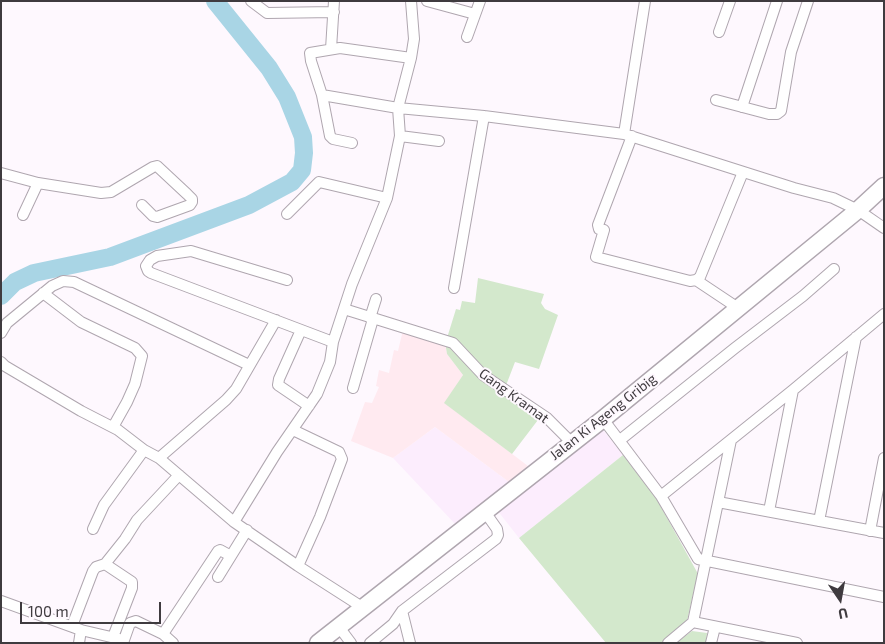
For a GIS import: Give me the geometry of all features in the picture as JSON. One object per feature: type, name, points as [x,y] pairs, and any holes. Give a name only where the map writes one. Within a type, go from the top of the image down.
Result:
[{"type":"main road","name":"Jalan Ki Ageng Gribig","points":[[318,643],[603,419],[858,210],[884,186]]},
{"type":"street","points":[[251,1],[267,13],[334,12]]},
{"type":"street","points":[[331,49],[334,1]]},
{"type":"street","points":[[234,522],[277,452],[316,394],[330,362],[332,342],[352,284],[387,198],[400,136],[398,108],[414,39],[411,1]]},
{"type":"street","points":[[427,1],[475,14]]},
{"type":"street","points":[[467,37],[480,1]]},
{"type":"street","points":[[719,32],[730,1]]},
{"type":"street","points":[[742,107],[777,1]]},
{"type":"street","points":[[716,100],[769,114],[775,115],[781,111],[791,52],[808,1]]},
{"type":"street","points":[[644,2],[628,135],[598,225],[599,229],[604,230],[596,258],[690,281],[696,280],[700,277],[743,172]]},
{"type":"street","points":[[352,144],[333,139],[330,136],[322,95],[310,53],[331,49],[355,49],[411,58]]},
{"type":"street","points":[[322,95],[398,108],[484,116],[628,135],[743,172],[833,198],[858,210],[884,228]]},
{"type":"street","points":[[454,288],[484,116]]},
{"type":"street","points":[[400,136],[439,141]]},
{"type":"street","points":[[1,174],[38,184],[101,193],[111,192],[157,166],[192,199],[190,205],[157,217],[153,216],[142,205]]},
{"type":"street","points":[[287,214],[318,182],[387,198]]},
{"type":"street","points":[[23,215],[38,184]]},
{"type":"street","points":[[287,280],[191,251],[157,256],[150,260],[146,266],[151,273],[332,342]]},
{"type":"street","points":[[620,440],[803,296],[834,269]]},
{"type":"street","points":[[696,280],[738,308]]},
{"type":"street","points":[[1,333],[7,323],[52,286],[63,281],[74,282],[250,365]]},
{"type":"street","points":[[43,293],[81,322],[135,348],[142,356],[135,384],[113,427]]},
{"type":"street","points":[[353,388],[376,300]]},
{"type":"street","name":"Gang Kramat","points":[[344,309],[453,343],[483,375],[547,418],[572,442]]},
{"type":"street","points":[[661,496],[884,314]]},
{"type":"street","points":[[158,458],[226,400],[236,388],[276,320]]},
{"type":"street","points":[[301,330],[278,385],[309,406]]},
{"type":"street","points":[[819,521],[856,337]]},
{"type":"street","points":[[1,362],[113,427],[158,458],[234,522],[362,607]]},
{"type":"street","points":[[769,511],[793,390]]},
{"type":"street","points":[[603,419],[661,496],[698,559],[704,562],[884,597]]},
{"type":"street","points":[[293,430],[339,452],[342,459],[320,517],[298,566]]},
{"type":"street","points":[[668,643],[693,622],[730,440]]},
{"type":"street","points":[[93,529],[104,505],[144,450]]},
{"type":"street","points":[[870,531],[884,458]]},
{"type":"street","points":[[79,643],[76,628],[92,571],[96,567],[105,564],[125,540],[137,520],[179,475]]},
{"type":"street","points":[[718,502],[884,534]]},
{"type":"street","points":[[370,643],[393,624],[402,611],[496,539],[498,535],[497,529],[485,512]]},
{"type":"street","points":[[218,577],[247,530]]},
{"type":"street","points":[[163,634],[218,550],[231,556]]},
{"type":"street","points":[[105,564],[132,582],[132,588],[113,637]]},
{"type":"street","points":[[2,604],[76,628],[124,640],[132,621],[141,622],[163,634],[173,643]]},
{"type":"street","points":[[402,611],[410,643]]},
{"type":"street","points":[[693,622],[763,640],[797,643]]},
{"type":"street","points":[[338,626],[351,643]]},
{"type":"street","points":[[711,643],[715,627]]},
{"type":"shaded area","points":[[403,330],[445,342],[447,354],[463,375],[445,403],[528,466],[509,482],[435,427],[393,458],[351,441],[365,402],[372,403],[379,387],[376,386],[379,370],[389,373],[394,350],[398,351]]},
{"type":"shaded area","points":[[435,427],[509,482],[456,525],[393,458]]},
{"type":"shaded area","points":[[603,430],[623,455],[519,538],[497,510]]},
{"type":"green space","points":[[478,278],[544,294],[541,303],[545,309],[558,315],[539,369],[515,362],[505,388],[447,338],[456,309],[460,310],[462,301],[475,303]]},
{"type":"green space","points":[[445,342],[541,416],[512,454],[444,403],[463,375],[447,354]]},
{"type":"green space","points":[[623,455],[656,498],[697,572],[687,621],[662,643],[606,643],[519,538]]},
{"type":"green space","points":[[692,631],[707,633],[706,643],[676,643]]},
{"type":"waterway","points":[[1,296],[15,282],[34,273],[110,257],[249,205],[292,182],[302,170],[303,137],[287,97],[269,68],[215,1]]}]
